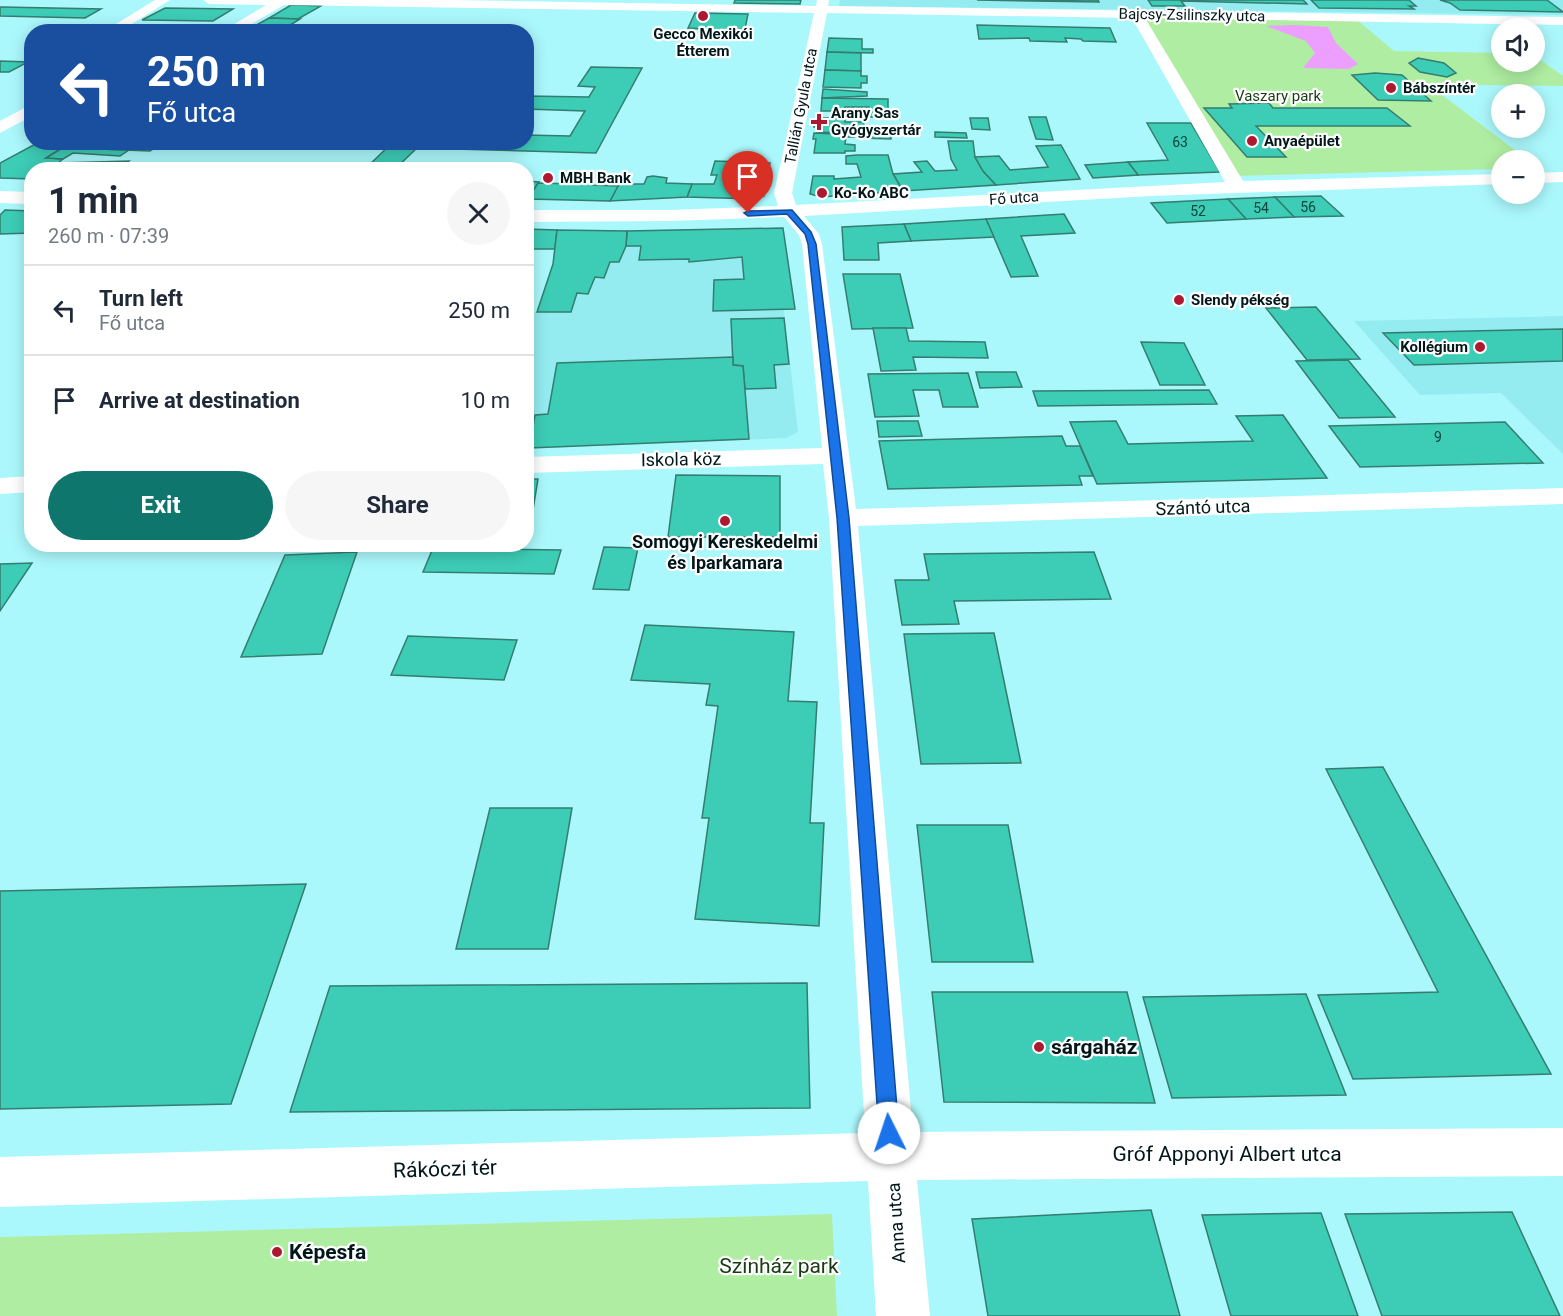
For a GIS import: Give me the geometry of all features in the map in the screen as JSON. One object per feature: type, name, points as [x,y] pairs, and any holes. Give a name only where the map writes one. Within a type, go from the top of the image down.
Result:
[{"type":"street","points":[[123,24],[164,0]]},
{"type":"street","name":"Bajcsy-Zsilinszky utca","points":[[209,0],[822,4],[1138,15],[1563,21]]},
{"type":"street","points":[[242,24],[284,1]]},
{"type":"street","name":"Tallián Gyula utca","points":[[789,211],[783,194],[822,4]]},
{"type":"street","points":[[1138,15],[1138,20],[1163,65],[1237,186]]},
{"type":"street","points":[[0,128],[24,114]]},
{"type":"street","points":[[1545,178],[1563,177]]},
{"type":"street","name":"Fő utca","points":[[534,216],[700,216],[846,210],[1237,186],[1491,179]]},
{"type":"street","points":[[0,197],[24,198]]},
{"type":"street","points":[[789,211],[808,234],[814,223],[824,216],[846,210]]},
{"type":"street","name":"Anna utca","points":[[808,234],[819,304],[843,518],[903,1316]]},
{"type":"street","name":"Iskola köz","points":[[534,465],[836,456]]},
{"type":"street","points":[[0,486],[24,484]]},
{"type":"street","name":"Szántó utca","points":[[843,518],[1563,496]]},
{"type":"street","name":"Gróf Apponyi Albert utca","points":[[891,1156],[1563,1152]]},
{"type":"street","name":"Rákóczi tér","points":[[0,1182],[891,1156]]},
{"type":"shaded area","points":[[840,0],[1563,0],[1563,15],[839,6]]},
{"type":"shaded area","points":[[1266,26],[1328,27],[1336,43],[1358,64],[1349,69],[1303,68],[1315,53],[1306,41]]},
{"type":"shaded area","points":[[783,228],[795,309],[784,310],[798,432],[786,438],[534,449],[534,312],[537,312],[553,264],[557,230]]},
{"type":"shaded area","points":[[1563,316],[1563,454],[1501,393],[1420,395],[1354,321]]},
{"type":"green space","name":"Vaszary park","points":[[1138,14],[1355,18],[1394,51],[1491,53],[1491,72],[1545,72],[1545,63],[1563,76],[1563,86],[1491,84],[1433,88],[1491,132],[1491,138],[1499,138],[1515,150],[1491,150],[1491,169],[1233,176]]},
{"type":"green space","name":"Színház park","points":[[832,1214],[837,1316],[0,1316],[0,1237]]},
{"type":"building","points":[[735,0],[801,0],[800,4],[734,3]]},
{"type":"building","points":[[977,0],[1098,0],[1099,2]]},
{"type":"building","points":[[1148,0],[1303,0],[1307,4],[1181,1],[1185,6],[1152,6]]},
{"type":"building","points":[[1311,0],[1409,0],[1416,6],[1409,6],[1414,9],[1319,8]]},
{"type":"building","points":[[1440,0],[1547,0],[1563,12],[1460,10]]},
{"type":"building","points":[[291,5],[321,6],[298,19],[269,18]]},
{"type":"building","points":[[0,7],[101,9],[85,18],[0,16]]},
{"type":"building","points":[[165,8],[233,9],[213,21],[142,20]]},
{"type":"building","points":[[695,13],[748,14],[745,29],[732,29],[731,32],[700,31],[701,29],[688,28]]},
{"type":"building","points":[[269,18],[300,19],[292,24],[258,24]]},
{"type":"building","points":[[977,25],[1110,28],[1116,42],[1065,38],[1067,42],[1030,41],[1029,38],[979,39]]},
{"type":"building","points":[[829,38],[862,39],[862,49],[873,49],[873,53],[827,52]]},
{"type":"building","points":[[827,52],[861,53],[861,71],[825,70]]},
{"type":"building","points":[[1418,58],[1444,63],[1456,73],[1447,77],[1420,72],[1409,63]]},
{"type":"building","points":[[0,61],[24,62],[24,64],[9,72],[0,72]]},
{"type":"building","points":[[591,67],[642,68],[596,153],[489,150],[534,150],[534,135],[570,136],[585,111],[534,109],[534,96],[589,97],[595,87],[578,86]]},
{"type":"building","points":[[825,70],[861,71],[861,76],[867,76],[867,83],[861,83],[861,88],[823,87]]},
{"type":"building","name":"Bábszíntér","points":[[1375,73],[1402,75],[1431,101],[1378,100],[1352,75]]},
{"type":"building","points":[[823,89],[867,92],[867,96],[822,98]]},
{"type":"building","points":[[822,98],[888,99],[888,117],[869,117],[869,107],[845,107],[845,111],[821,111]]},
{"type":"building","name":"Anyaépület","points":[[1269,103],[1273,108],[1387,108],[1410,126],[1256,126],[1286,157],[1247,157],[1204,108],[1232,108],[1229,104]]},
{"type":"building","points":[[1029,117],[1046,117],[1053,140],[1036,139]]},
{"type":"building","points":[[819,118],[845,118],[845,122],[864,122],[863,129],[844,128],[844,133],[817,132],[817,127],[814,127],[815,121],[819,121]]},
{"type":"building","points":[[970,118],[988,118],[990,130],[972,129]]},
{"type":"building","points":[[1147,123],[1191,123],[1220,172],[1138,175],[1128,162],[1168,160]]},
{"type":"building","points":[[935,132],[966,133],[967,138],[935,137]]},
{"type":"building","points":[[814,133],[854,135],[854,137],[846,137],[845,144],[855,145],[855,151],[814,153],[816,139],[813,139]]},
{"type":"building","points":[[862,133],[891,134],[891,139],[861,138]]},
{"type":"building","points":[[948,141],[973,141],[975,157],[983,171],[996,185],[903,191],[893,174],[922,172],[914,162],[927,161],[935,171],[957,170],[951,159]]},
{"type":"building","points":[[1061,145],[1080,179],[996,185],[983,171],[975,157],[999,156],[1010,170],[1048,167],[1036,146]]},
{"type":"building","points":[[24,150],[59,150],[46,158],[63,159],[59,162],[24,162],[24,179],[0,178],[0,163]]},
{"type":"building","points":[[59,150],[129,150],[120,156],[73,153],[63,159],[46,158]]},
{"type":"building","points":[[385,150],[415,150],[402,162],[372,162]]},
{"type":"building","points":[[888,155],[893,174],[903,191],[821,197],[810,194],[813,176],[834,176],[834,179],[861,177],[857,164],[846,164],[846,156]]},
{"type":"building","points":[[715,161],[770,163],[764,196],[756,199],[687,197],[692,184],[714,184],[717,175],[711,175]]},
{"type":"building","points":[[1128,162],[1138,175],[1093,178],[1085,165]]},
{"type":"building","points":[[647,177],[667,178],[666,183],[692,184],[687,197],[610,201],[619,184],[644,184]]},
{"type":"building","points":[[593,182],[592,185],[618,186],[610,201],[534,199],[534,189],[538,183]]},
{"type":"building","points":[[1321,196],[1343,216],[1294,217],[1275,197]]},
{"type":"building","points":[[1275,197],[1294,217],[1246,219],[1228,199]]},
{"type":"building","points":[[1228,199],[1246,219],[1167,223],[1151,203]]},
{"type":"building","points":[[5,210],[24,211],[24,233],[0,234],[0,215]]},
{"type":"building","points":[[1064,214],[1075,233],[1021,236],[1038,276],[1011,277],[986,219]]},
{"type":"building","points":[[986,219],[994,237],[911,241],[904,224]]},
{"type":"building","points":[[904,224],[911,241],[878,243],[879,260],[844,260],[842,227]]},
{"type":"building","points":[[783,228],[795,309],[713,311],[714,280],[744,279],[742,257],[689,262],[689,259],[639,260],[641,246],[626,246],[627,231]]},
{"type":"building","points":[[534,229],[557,230],[555,249],[534,249]]},
{"type":"building","points":[[557,230],[627,231],[626,246],[619,262],[610,262],[604,278],[595,277],[588,294],[577,293],[571,312],[537,312],[553,264]]},
{"type":"building","points":[[843,274],[900,274],[913,328],[852,329]]},
{"type":"building","points":[[1316,307],[1360,359],[1307,360],[1266,308]]},
{"type":"building","points":[[784,318],[789,364],[774,365],[776,388],[745,389],[743,366],[733,365],[731,319]]},
{"type":"building","points":[[873,328],[906,328],[909,341],[985,342],[988,358],[913,357],[916,370],[881,371]]},
{"type":"building","name":"Kollégium","points":[[1563,329],[1563,361],[1414,365],[1383,333]]},
{"type":"building","points":[[1141,342],[1184,343],[1205,385],[1160,385]]},
{"type":"building","points":[[733,357],[733,365],[743,366],[749,439],[534,448],[535,415],[548,414],[557,363]]},
{"type":"building","points":[[1348,360],[1395,417],[1339,418],[1296,361]]},
{"type":"building","points":[[976,372],[1016,372],[1022,387],[980,388]]},
{"type":"building","points":[[968,373],[978,407],[943,407],[939,390],[913,390],[919,416],[875,417],[868,374]]},
{"type":"building","points":[[1209,390],[1217,404],[1038,406],[1033,391]]},
{"type":"building","points":[[1283,415],[1327,478],[1097,484],[1070,422],[1116,421],[1128,444],[1253,441],[1236,416]]},
{"type":"building","points":[[877,421],[918,421],[922,436],[879,437]]},
{"type":"building","points":[[1505,422],[1543,463],[1360,467],[1329,426]]},
{"type":"building","points":[[1062,436],[1066,446],[1080,446],[1093,476],[1079,476],[1082,485],[888,489],[879,441]]},
{"type":"building","name":"Somogyi Kereskedelmi és Iparkamara","points":[[676,475],[780,476],[780,537],[668,537]]},
{"type":"building","points":[[534,479],[538,479],[534,504]]},
{"type":"building","points":[[604,547],[638,548],[629,590],[593,589]]},
{"type":"building","points":[[561,550],[554,574],[423,572],[431,552]]},
{"type":"building","points":[[357,552],[322,654],[241,657],[285,555]]},
{"type":"building","points":[[1094,552],[1111,599],[954,601],[959,624],[902,625],[895,580],[929,580],[924,554]]},
{"type":"building","points":[[32,563],[0,611],[0,564]]},
{"type":"building","points":[[645,625],[794,632],[788,701],[817,702],[810,823],[824,823],[819,926],[695,919],[709,818],[702,818],[718,706],[706,705],[710,684],[631,680]]},
{"type":"building","points":[[994,633],[1021,763],[921,764],[904,634]]},
{"type":"building","points":[[408,636],[517,640],[504,680],[391,675]]},
{"type":"building","points":[[1383,767],[1551,1074],[1353,1079],[1318,995],[1438,992],[1326,769]]},
{"type":"building","points":[[490,808],[572,808],[548,949],[456,949]]},
{"type":"building","points":[[917,825],[1008,825],[1033,962],[932,962]]},
{"type":"building","points":[[306,884],[231,1104],[0,1109],[0,891]]},
{"type":"building","points":[[807,983],[810,1108],[290,1112],[330,986]]},
{"type":"building","name":"sárgaház","points":[[932,992],[1127,992],[1155,1103],[944,1102]]},
{"type":"building","points":[[1306,994],[1346,1095],[1172,1098],[1143,997]]},
{"type":"building","points":[[1151,1210],[1180,1316],[988,1316],[972,1219]]},
{"type":"building","points":[[1512,1212],[1560,1316],[1382,1316],[1345,1214]]},
{"type":"building","points":[[1321,1213],[1358,1316],[1231,1316],[1202,1215]]},
{"type":"place","name":"Gecco Mexikói Étterem","points":[[703,16]]},
{"type":"place","name":"Bábszíntér","points":[[1391,88]]},
{"type":"place","name":"Arany Sas Gyógyszertár","points":[[819,122]]},
{"type":"place","name":"Anyaépület","points":[[1252,141]]},
{"type":"place","name":"MBH Bank","points":[[548,178]]},
{"type":"place","name":"Ko-Ko ABC","points":[[822,193]]},
{"type":"place","name":"Slendy pékség","points":[[1179,300]]},
{"type":"place","name":"Kollégium","points":[[1480,347]]},
{"type":"place","name":"Somogyi Kereskedelmi és Iparkamara","points":[[725,521]]},
{"type":"place","name":"sárgaház","points":[[1039,1047]]},
{"type":"place","name":"Képesfa","points":[[277,1252]]},
{"type":"route","points":[[748,213],[789,211],[808,234],[812,244],[843,518],[889,1133]]}]
